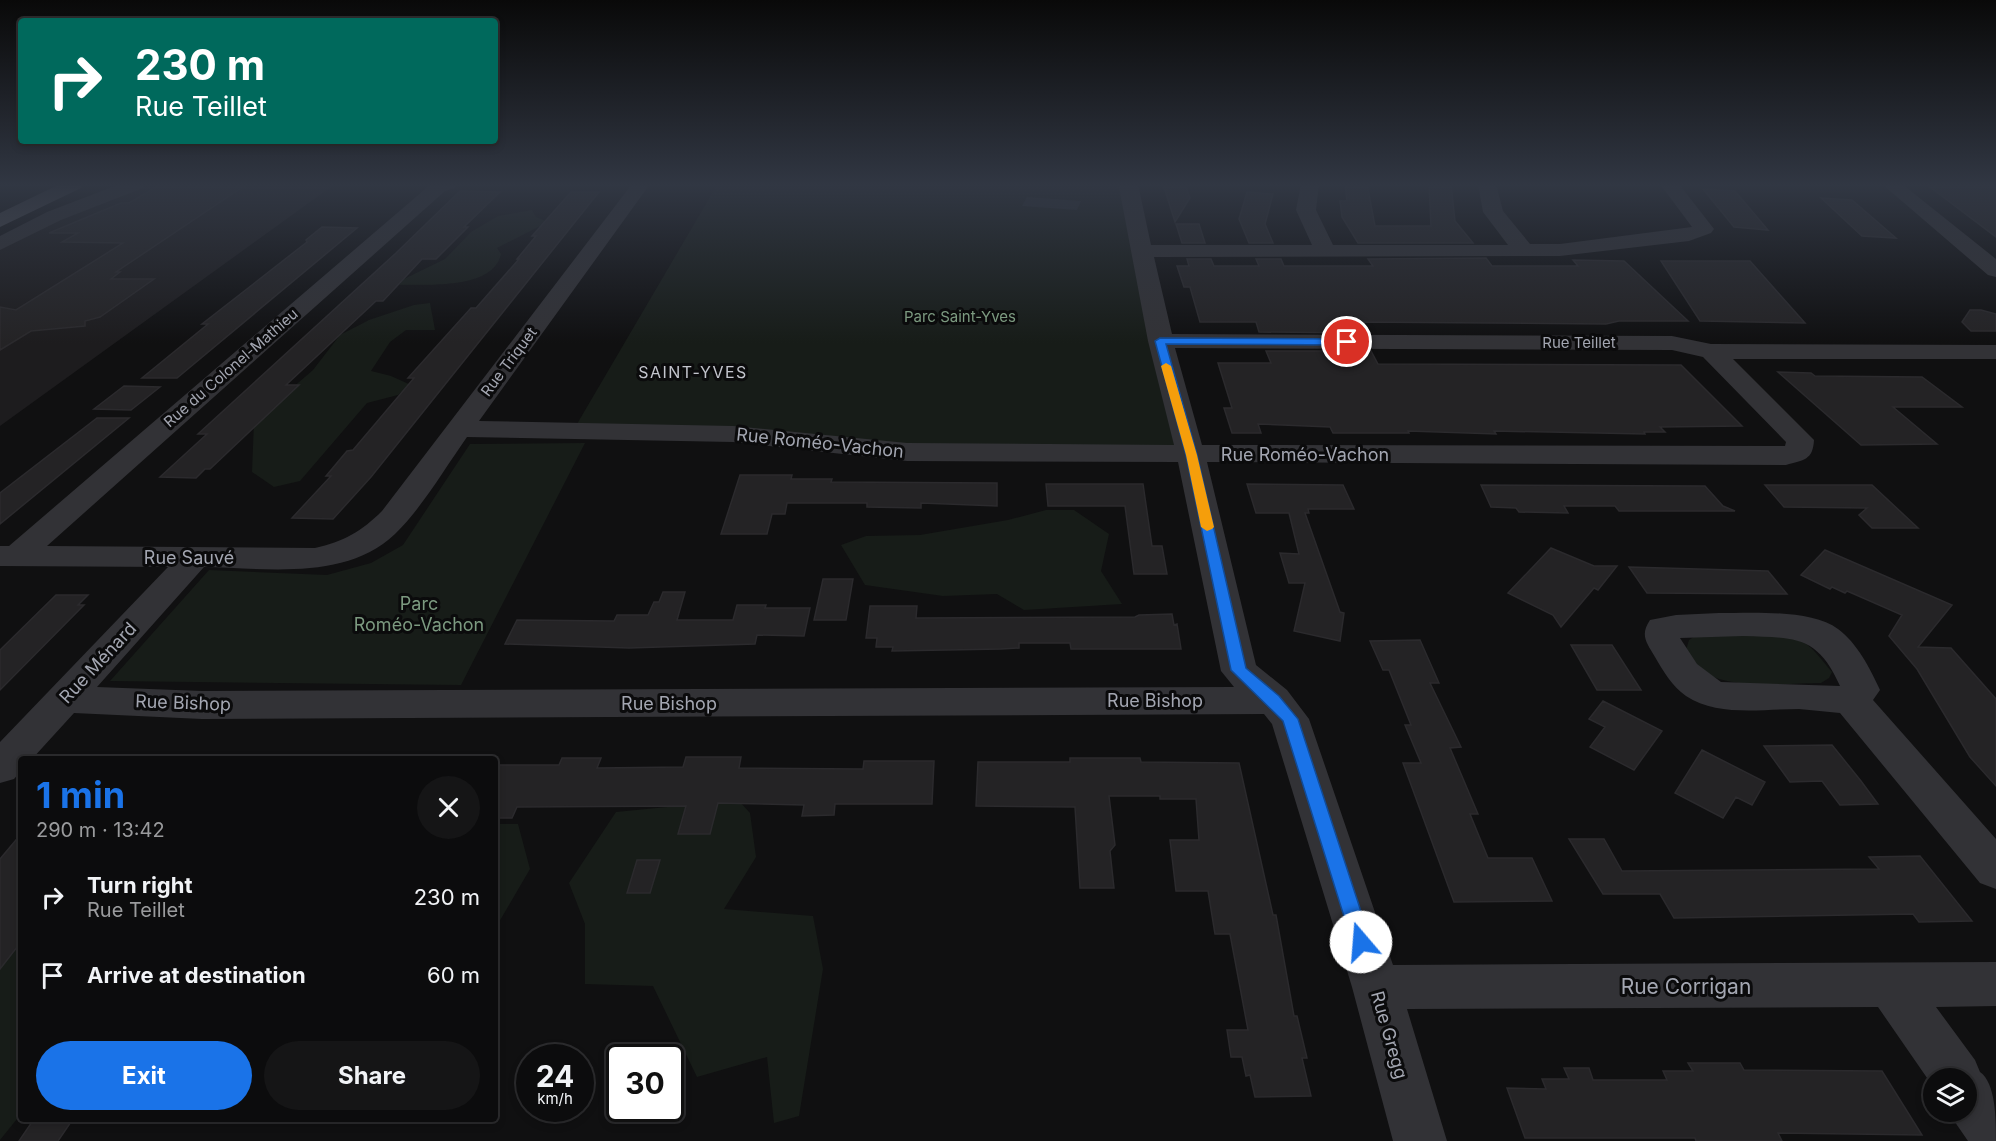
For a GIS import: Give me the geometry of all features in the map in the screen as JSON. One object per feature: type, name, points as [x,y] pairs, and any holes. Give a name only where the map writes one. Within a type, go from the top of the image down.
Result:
[{"type":"street","name":"Rue du Colonel-Mathieu","points":[[9,556],[380,237]]},
{"type":"street","name":"Rue Triquet","points":[[375,538],[393,518],[601,237]]},
{"type":"street","name":"Rue Gregg","points":[[1139,237],[1160,341],[1191,455],[1239,670],[1274,700],[1290,719],[1376,987],[1420,1141]]},
{"type":"street","points":[[1319,237],[1326,251]]},
{"type":"street","points":[[1513,237],[1524,251]]},
{"type":"street","points":[[1142,251],[1524,251],[1560,250],[1670,237]]},
{"type":"street","points":[[1956,237],[1996,270]]},
{"type":"street","name":"Rue Teillet","points":[[1160,341],[1672,343],[1712,351],[1996,352]]},
{"type":"street","name":"Rue Roméo-Vachon","points":[[459,429],[733,434],[907,452],[1786,456],[1799,451],[1800,440],[1712,351]]},
{"type":"street","name":"Rue Sauvé","points":[[9,556],[315,558],[343,552],[375,538]]},
{"type":"street","name":"Rue Ménard","points":[[0,768],[195,558]]},
{"type":"street","points":[[1851,700],[1861,690],[1854,674],[1820,634],[1800,627],[1684,625],[1662,628],[1661,637],[1686,676],[1696,686],[1707,692],[1719,695],[1802,696],[1851,700],[1996,870]]},
{"type":"street","name":"Rue Bishop","points":[[65,699],[261,705],[1274,700]]},
{"type":"street","name":"Rue Corrigan","points":[[1376,987],[1996,984]]},
{"type":"street","points":[[1892,986],[1950,1068]]},
{"type":"street","points":[[1977,1108],[1996,1135]]},
{"type":"shaded area","points":[[14,237],[261,237],[0,426],[0,244]]},
{"type":"green space","points":[[466,237],[518,237],[497,248],[501,254],[496,266],[486,274],[458,283],[399,285],[404,279],[445,259]]},
{"type":"green space","name":"Parc Saint-Yves","points":[[686,237],[1135,237],[1182,452],[935,451],[577,424]]},
{"type":"green space","points":[[430,303],[435,330],[406,330],[390,342],[371,371],[391,376],[411,385],[398,395],[367,403],[300,481],[274,487],[252,472],[254,421],[313,370],[340,335],[369,320],[414,305]]},
{"type":"green space","name":"Parc Roméo-Vachon","points":[[585,443],[461,685],[110,681],[209,570],[327,575],[371,563],[403,545],[470,444]]},
{"type":"green space","points":[[1046,510],[1074,510],[1109,534],[1101,571],[1122,604],[1024,610],[997,594],[943,596],[865,585],[841,545],[866,536],[920,535],[1008,520]]},
{"type":"green space","points":[[1756,634],[1787,637],[1810,647],[1832,672],[1829,678],[1821,683],[1758,684],[1725,680],[1711,676],[1692,660],[1686,650],[1689,640],[1695,636]]},
{"type":"green space","points":[[730,791],[750,813],[756,857],[724,909],[813,916],[823,969],[799,1116],[774,1123],[767,1057],[697,1077],[684,1050],[684,1044],[681,1044],[653,986],[585,984],[585,924],[569,883],[616,812],[667,807]]},
{"type":"green space","points":[[498,824],[518,824],[530,869],[498,924]]},
{"type":"green space","points":[[0,907],[18,909],[18,1118],[0,1140]]},
{"type":"building","points":[[70,237],[168,237],[116,272],[120,272],[111,279],[154,279],[100,317],[85,321],[85,326],[31,331],[0,350],[0,307],[16,310],[123,243],[62,242]]},
{"type":"building","points":[[309,237],[346,237],[177,378],[142,378],[208,324],[202,324],[307,242]]},
{"type":"building","points":[[412,237],[458,237],[436,259],[422,259],[383,301],[376,301],[286,385],[299,385],[210,469],[205,469],[196,478],[160,477],[207,434],[198,434]]},
{"type":"building","points":[[535,237],[563,237],[371,477],[333,519],[292,518],[331,476],[326,476],[347,451],[353,450],[414,378],[408,378],[471,308],[476,308],[519,259],[517,259]]},
{"type":"building","points":[[1180,237],[1203,237],[1205,243],[1182,243]]},
{"type":"building","points":[[1247,237],[1271,237],[1273,243],[1249,243]]},
{"type":"building","points":[[1354,237],[1468,237],[1473,243],[1358,243]]},
{"type":"building","points":[[1486,258],[1492,266],[1578,266],[1573,260],[1624,261],[1688,321],[1619,321],[1606,324],[1357,322],[1362,333],[1259,332],[1256,322],[1200,322],[1190,287],[1184,287],[1177,266],[1189,266],[1187,259],[1211,259],[1214,266],[1259,266],[1256,259],[1281,259],[1284,266],[1373,266],[1368,259]]},
{"type":"building","points":[[1661,261],[1750,261],[1805,323],[1700,321]]},
{"type":"building","points":[[1970,310],[1996,314],[1996,331],[1971,331],[1962,322]]},
{"type":"building","points":[[1266,351],[1371,351],[1378,364],[1681,365],[1742,426],[1660,427],[1665,432],[1644,432],[1645,434],[1494,431],[1496,434],[1408,431],[1409,433],[1333,433],[1330,427],[1258,424],[1261,433],[1232,433],[1224,408],[1232,408],[1218,363],[1271,363]]},
{"type":"building","points":[[1778,372],[1811,373],[1815,376],[1922,377],[1962,407],[1893,407],[1937,444],[1861,445]]},
{"type":"building","points":[[124,386],[160,387],[131,410],[94,409]]},
{"type":"building","points":[[97,418],[129,418],[0,524],[0,493]]},
{"type":"building","points":[[740,475],[792,475],[791,479],[832,479],[831,482],[997,483],[997,506],[921,503],[921,508],[867,507],[867,503],[787,503],[785,514],[772,514],[767,534],[721,534]]},
{"type":"building","points":[[1046,484],[1143,484],[1152,546],[1162,546],[1167,574],[1134,574],[1125,506],[1048,506]]},
{"type":"building","points":[[1247,484],[1343,485],[1354,509],[1308,509],[1309,513],[1305,513],[1340,612],[1344,613],[1340,641],[1294,631],[1305,583],[1289,583],[1280,553],[1299,554],[1289,513],[1256,513]]},
{"type":"building","points":[[1481,485],[1705,486],[1723,506],[1735,511],[1619,511],[1615,506],[1564,506],[1568,513],[1519,512],[1516,508],[1491,507]]},
{"type":"building","points":[[1765,485],[1872,485],[1918,528],[1872,528],[1859,515],[1867,508],[1784,507]]},
{"type":"building","points":[[1551,548],[1594,566],[1617,566],[1598,590],[1594,588],[1561,627],[1553,615],[1508,593]]},
{"type":"building","points":[[1825,550],[1952,605],[1918,647],[1951,648],[1996,699],[1996,786],[1970,757],[1917,669],[1889,636],[1902,615],[1847,591],[1845,593],[1832,587],[1830,589],[1801,575]]},
{"type":"building","points":[[1629,567],[1768,571],[1787,594],[1647,593]]},
{"type":"building","points":[[823,579],[853,579],[846,620],[814,620]]},
{"type":"building","points":[[663,592],[685,592],[677,620],[733,620],[737,605],[766,605],[765,608],[810,608],[804,636],[757,635],[755,644],[629,648],[505,644],[517,620],[614,621],[617,615],[648,615],[654,602],[659,602]]},
{"type":"building","points":[[56,595],[88,595],[78,605],[84,605],[0,690],[0,650]]},
{"type":"building","points":[[870,606],[917,606],[916,618],[1135,617],[1172,614],[1174,625],[1177,624],[1181,649],[1071,649],[1070,643],[1019,643],[1019,648],[892,651],[893,647],[876,647],[877,638],[866,638]]},
{"type":"building","points":[[1420,640],[1439,683],[1430,683],[1461,747],[1450,748],[1478,814],[1470,814],[1488,858],[1532,858],[1552,901],[1454,902],[1403,763],[1421,763],[1405,725],[1411,725],[1389,670],[1383,670],[1370,641]]},
{"type":"building","points":[[1571,645],[1612,645],[1641,690],[1597,690]]},
{"type":"building","points":[[1603,701],[1662,731],[1634,770],[1590,747],[1605,727],[1589,719]]},
{"type":"building","points":[[1832,745],[1878,804],[1840,805],[1822,781],[1790,782],[1764,746]]},
{"type":"building","points":[[1702,750],[1765,782],[1752,805],[1736,797],[1723,818],[1675,793]]},
{"type":"building","points":[[686,757],[741,757],[739,768],[863,769],[864,761],[934,761],[932,804],[835,804],[834,815],[802,816],[804,805],[718,803],[710,834],[678,834],[686,806],[517,807],[512,818],[498,818],[498,765],[559,765],[562,758],[601,758],[597,768],[683,767]]},
{"type":"building","points":[[1070,758],[1140,758],[1141,762],[1239,763],[1273,915],[1276,915],[1294,1016],[1297,1016],[1307,1058],[1302,1058],[1311,1096],[1255,1097],[1250,1075],[1246,1076],[1242,1057],[1231,1057],[1227,1030],[1248,1030],[1230,934],[1215,934],[1208,891],[1176,891],[1170,840],[1199,840],[1196,799],[1109,796],[1115,845],[1110,851],[1114,888],[1080,888],[1075,807],[976,806],[978,762],[1070,762]]},
{"type":"building","points":[[18,838],[18,946],[0,969],[0,859]]},
{"type":"building","points":[[1569,839],[1604,839],[1622,871],[1879,869],[1869,857],[1920,856],[1972,921],[1919,922],[1913,914],[1674,918],[1660,894],[1603,894]]},
{"type":"building","points":[[637,860],[660,860],[650,893],[627,893]]},
{"type":"building","points":[[1688,1063],[1740,1063],[1744,1070],[1882,1071],[1922,1135],[1778,1133],[1782,1141],[1696,1141],[1695,1138],[1525,1138],[1507,1088],[1546,1089],[1542,1079],[1569,1079],[1564,1068],[1589,1068],[1593,1080],[1667,1080],[1663,1071],[1693,1071]]},
{"type":"building","points":[[32,1122],[71,1122],[58,1141],[19,1141]]},
{"type":"slow traffic","points":[[1166,366],[1191,455],[1207,527]]},
{"type":"district","name":"SAINT-YVES","points":[[693,372]]},
{"type":"route","points":[[1347,342],[1160,341],[1191,455],[1239,670],[1274,700],[1290,719],[1361,942]]}]
